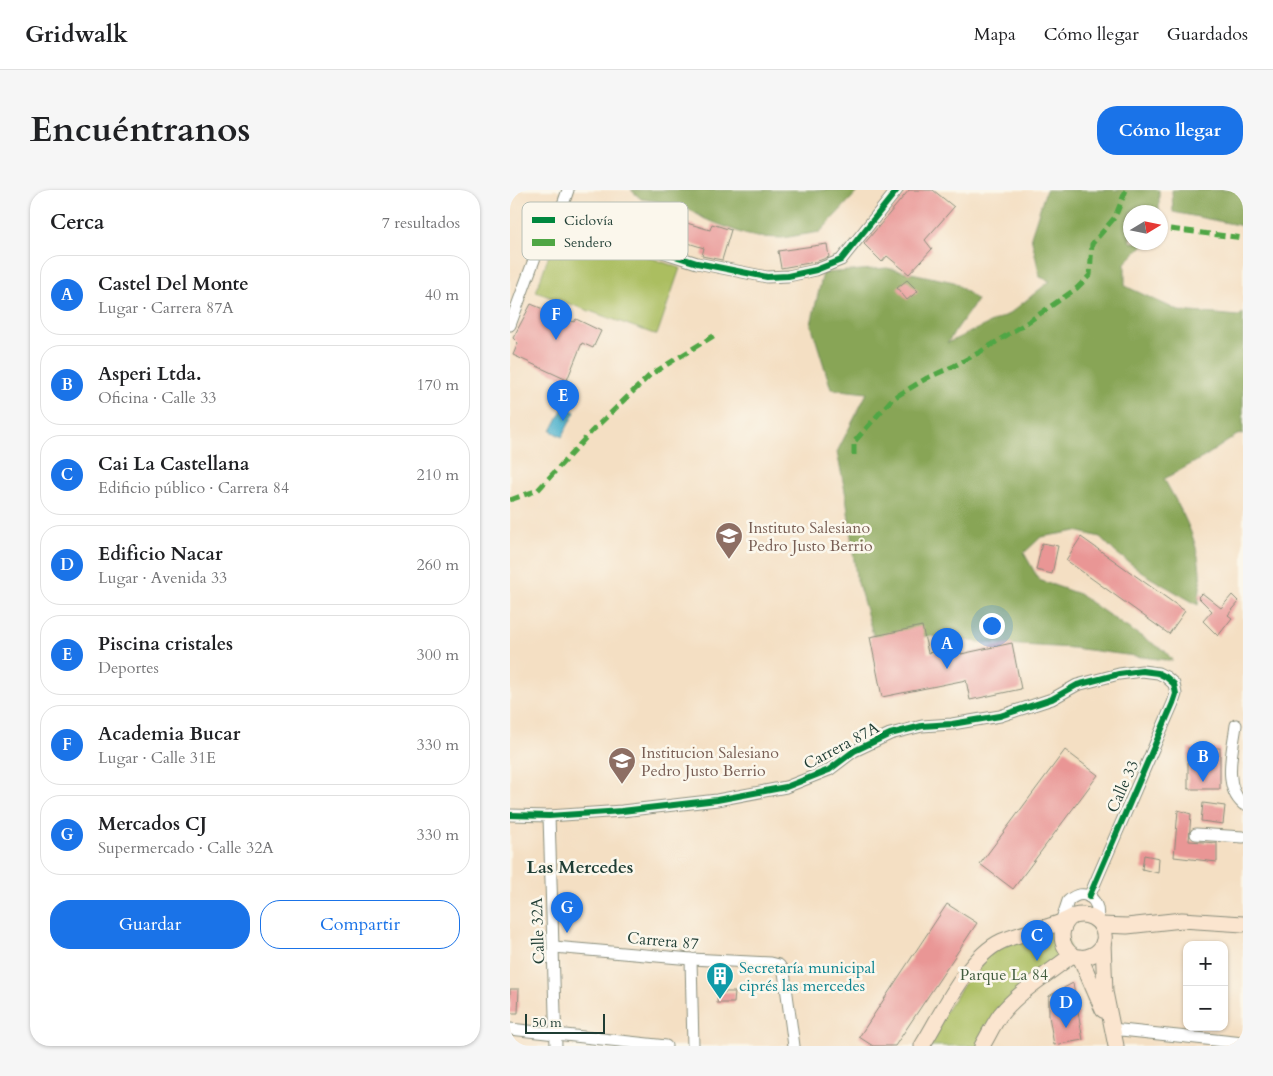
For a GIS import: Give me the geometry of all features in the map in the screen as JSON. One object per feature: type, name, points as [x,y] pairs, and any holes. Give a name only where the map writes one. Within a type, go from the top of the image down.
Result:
[{"type":"street","points":[[564,202],[568,190]]},
{"type":"street","points":[[688,260],[767,277],[788,276],[816,270],[841,260],[897,190]]},
{"type":"street","points":[[510,325],[534,260]]},
{"type":"street","name":"Carrera 87A","points":[[510,815],[549,816],[651,808],[717,800],[786,787],[829,770],[854,751],[890,734],[922,726],[952,724],[1000,716],[1052,699],[1077,684],[1098,678],[1142,671],[1166,677],[1174,684]]},
{"type":"street","name":"Calle 33","points":[[1089,897],[1143,770],[1164,726],[1176,694],[1174,684]]},
{"type":"street","points":[[1236,725],[1231,780],[1237,799],[1243,804]]},
{"type":"street","name":"Calle 32A","points":[[549,816],[555,1040]]},
{"type":"street","points":[[1196,834],[1243,837]]},
{"type":"street","points":[[1112,1029],[1076,956],[1064,948],[1061,938],[1068,902],[1071,898],[1080,895],[1089,897],[1098,906],[1105,992],[1116,1046]]},
{"type":"street","points":[[922,1046],[963,977],[986,952],[1000,942],[1080,915],[1092,917],[1101,931],[1100,948],[1091,956],[1076,956],[1026,990],[1000,1016],[982,1046]]},
{"type":"street","points":[[1101,931],[1182,920],[1243,924]]},
{"type":"street","name":"Carrera 87","points":[[554,947],[691,960],[779,965],[784,972],[794,1046]]},
{"type":"street","points":[[691,960],[692,1046]]},
{"type":"street","points":[[510,1029],[555,1040],[666,1046]]},
{"type":"street","points":[[1112,1029],[1243,1043]]},
{"type":"green space","points":[[631,190],[859,190],[820,232],[782,238],[757,237],[744,234],[705,219],[688,209],[688,202],[662,202],[641,199]]},
{"type":"green space","points":[[1046,190],[1159,190],[1159,205],[1123,205],[1123,250],[1138,250],[1125,263],[1125,286],[1179,311],[1239,316],[1243,313],[1243,434],[1237,435],[1204,457],[1164,479],[1188,524],[1198,554],[1200,587],[1198,605],[1149,577],[1115,552],[1100,537],[1076,531],[1041,537],[1024,553],[1039,580],[1079,594],[1123,625],[1165,651],[1173,661],[1073,648],[987,643],[930,636],[874,638],[856,576],[846,496],[837,452],[867,393],[831,389],[811,324],[823,273],[887,268],[954,282],[977,300],[947,343],[1009,314],[1050,281],[1040,277],[1031,236]]},
{"type":"green space","points":[[1172,190],[1243,190],[1243,226],[1173,212]]},
{"type":"green space","points":[[547,260],[657,260],[680,268],[657,335],[536,292]]},
{"type":"green space","name":"Parque La 84","points":[[1063,927],[1072,955],[1018,997],[982,1046],[922,1046],[986,952]]},
{"type":"water","points":[[564,406],[575,412],[562,437],[551,431]]},
{"type":"building","points":[[909,190],[933,190],[954,207],[925,240],[932,249],[909,274],[887,256],[882,262],[864,244]]},
{"type":"building","points":[[688,223],[710,230],[712,224],[731,230],[722,260],[702,256],[704,248],[688,243]]},
{"type":"building","points":[[827,244],[829,257],[815,262],[781,268],[778,251]]},
{"type":"building","points":[[907,280],[918,291],[907,300],[897,288]]},
{"type":"building","points":[[531,304],[574,322],[576,319],[601,331],[593,348],[582,343],[567,380],[513,355],[518,343],[513,338]]},
{"type":"building","points":[[1081,537],[1185,611],[1169,634],[1066,560]]},
{"type":"building","points":[[1042,543],[1058,546],[1052,574],[1036,570]]},
{"type":"building","points":[[1202,593],[1221,608],[1232,595],[1239,602],[1228,615],[1232,618],[1218,636],[1203,621],[1212,611],[1198,597]]},
{"type":"building","points":[[922,626],[928,653],[959,646],[961,654],[1012,643],[1021,689],[970,700],[966,680],[882,697],[870,637]]},
{"type":"building","points":[[1188,748],[1220,748],[1220,789],[1188,789]]},
{"type":"building","points":[[1065,750],[1098,775],[1013,889],[980,864]]},
{"type":"building","points":[[1203,803],[1225,806],[1223,824],[1201,821]]},
{"type":"building","points":[[1178,810],[1191,814],[1189,841],[1217,843],[1217,862],[1174,857]]},
{"type":"building","points":[[1144,855],[1159,858],[1158,873],[1142,869]]},
{"type":"building","points":[[947,904],[977,923],[895,1046],[873,1046],[859,1037]]},
{"type":"building","points":[[1073,983],[1083,1040],[1054,1045],[1049,1016],[1049,996]]},
{"type":"building","points":[[510,989],[519,989],[518,1013],[510,1013]]},
{"type":"building","name":"Secretaría municipal ciprés las mercedes","points":[[718,992],[735,992],[734,1003],[717,1003]]},
{"type":"marked path","points":[[854,455],[854,442],[892,399],[927,378],[980,352],[1077,288],[1090,275],[1092,244],[1115,217],[1126,190]]},
{"type":"marked path","points":[[1170,229],[1243,238]]},
{"type":"marked path","points":[[510,500],[538,490],[592,431],[650,375],[715,335]]},
{"type":"cycle path","points":[[688,260],[767,277],[788,276],[816,270],[841,260],[897,190]]},
{"type":"cycle path","points":[[510,815],[549,816],[622,811],[717,800],[786,787],[829,770],[854,751],[890,734],[922,726],[952,724],[1000,716],[1052,699],[1077,685],[1119,674],[1142,671],[1158,673],[1174,684],[1176,694],[1089,897]]},
{"type":"place","name":"Academia Bucar","points":[[556,340]]},
{"type":"place","name":"Piscina cristales","points":[[563,421]]},
{"type":"place","name":"Instituto Salesiano Pedro Justo Berrio","points":[[729,560]]},
{"type":"place","name":"Castel Del Monte","points":[[947,669]]},
{"type":"place","name":"Asperi Ltda.","points":[[1203,782]]},
{"type":"place","name":"Institucion Salesiano Pedro Justo Berrio","points":[[622,785]]},
{"type":"place","name":"Mercados CJ","points":[[567,933]]},
{"type":"place","name":"Cai La Castellana","points":[[1037,961]]},
{"type":"place","name":"Secretaría municipal ciprés las mercedes","points":[[720,1000]]},
{"type":"place","name":"Edificio Nacar","points":[[1066,1028]]},
{"type":"district","name":"Las Mercedes","points":[[580,867]]}]
